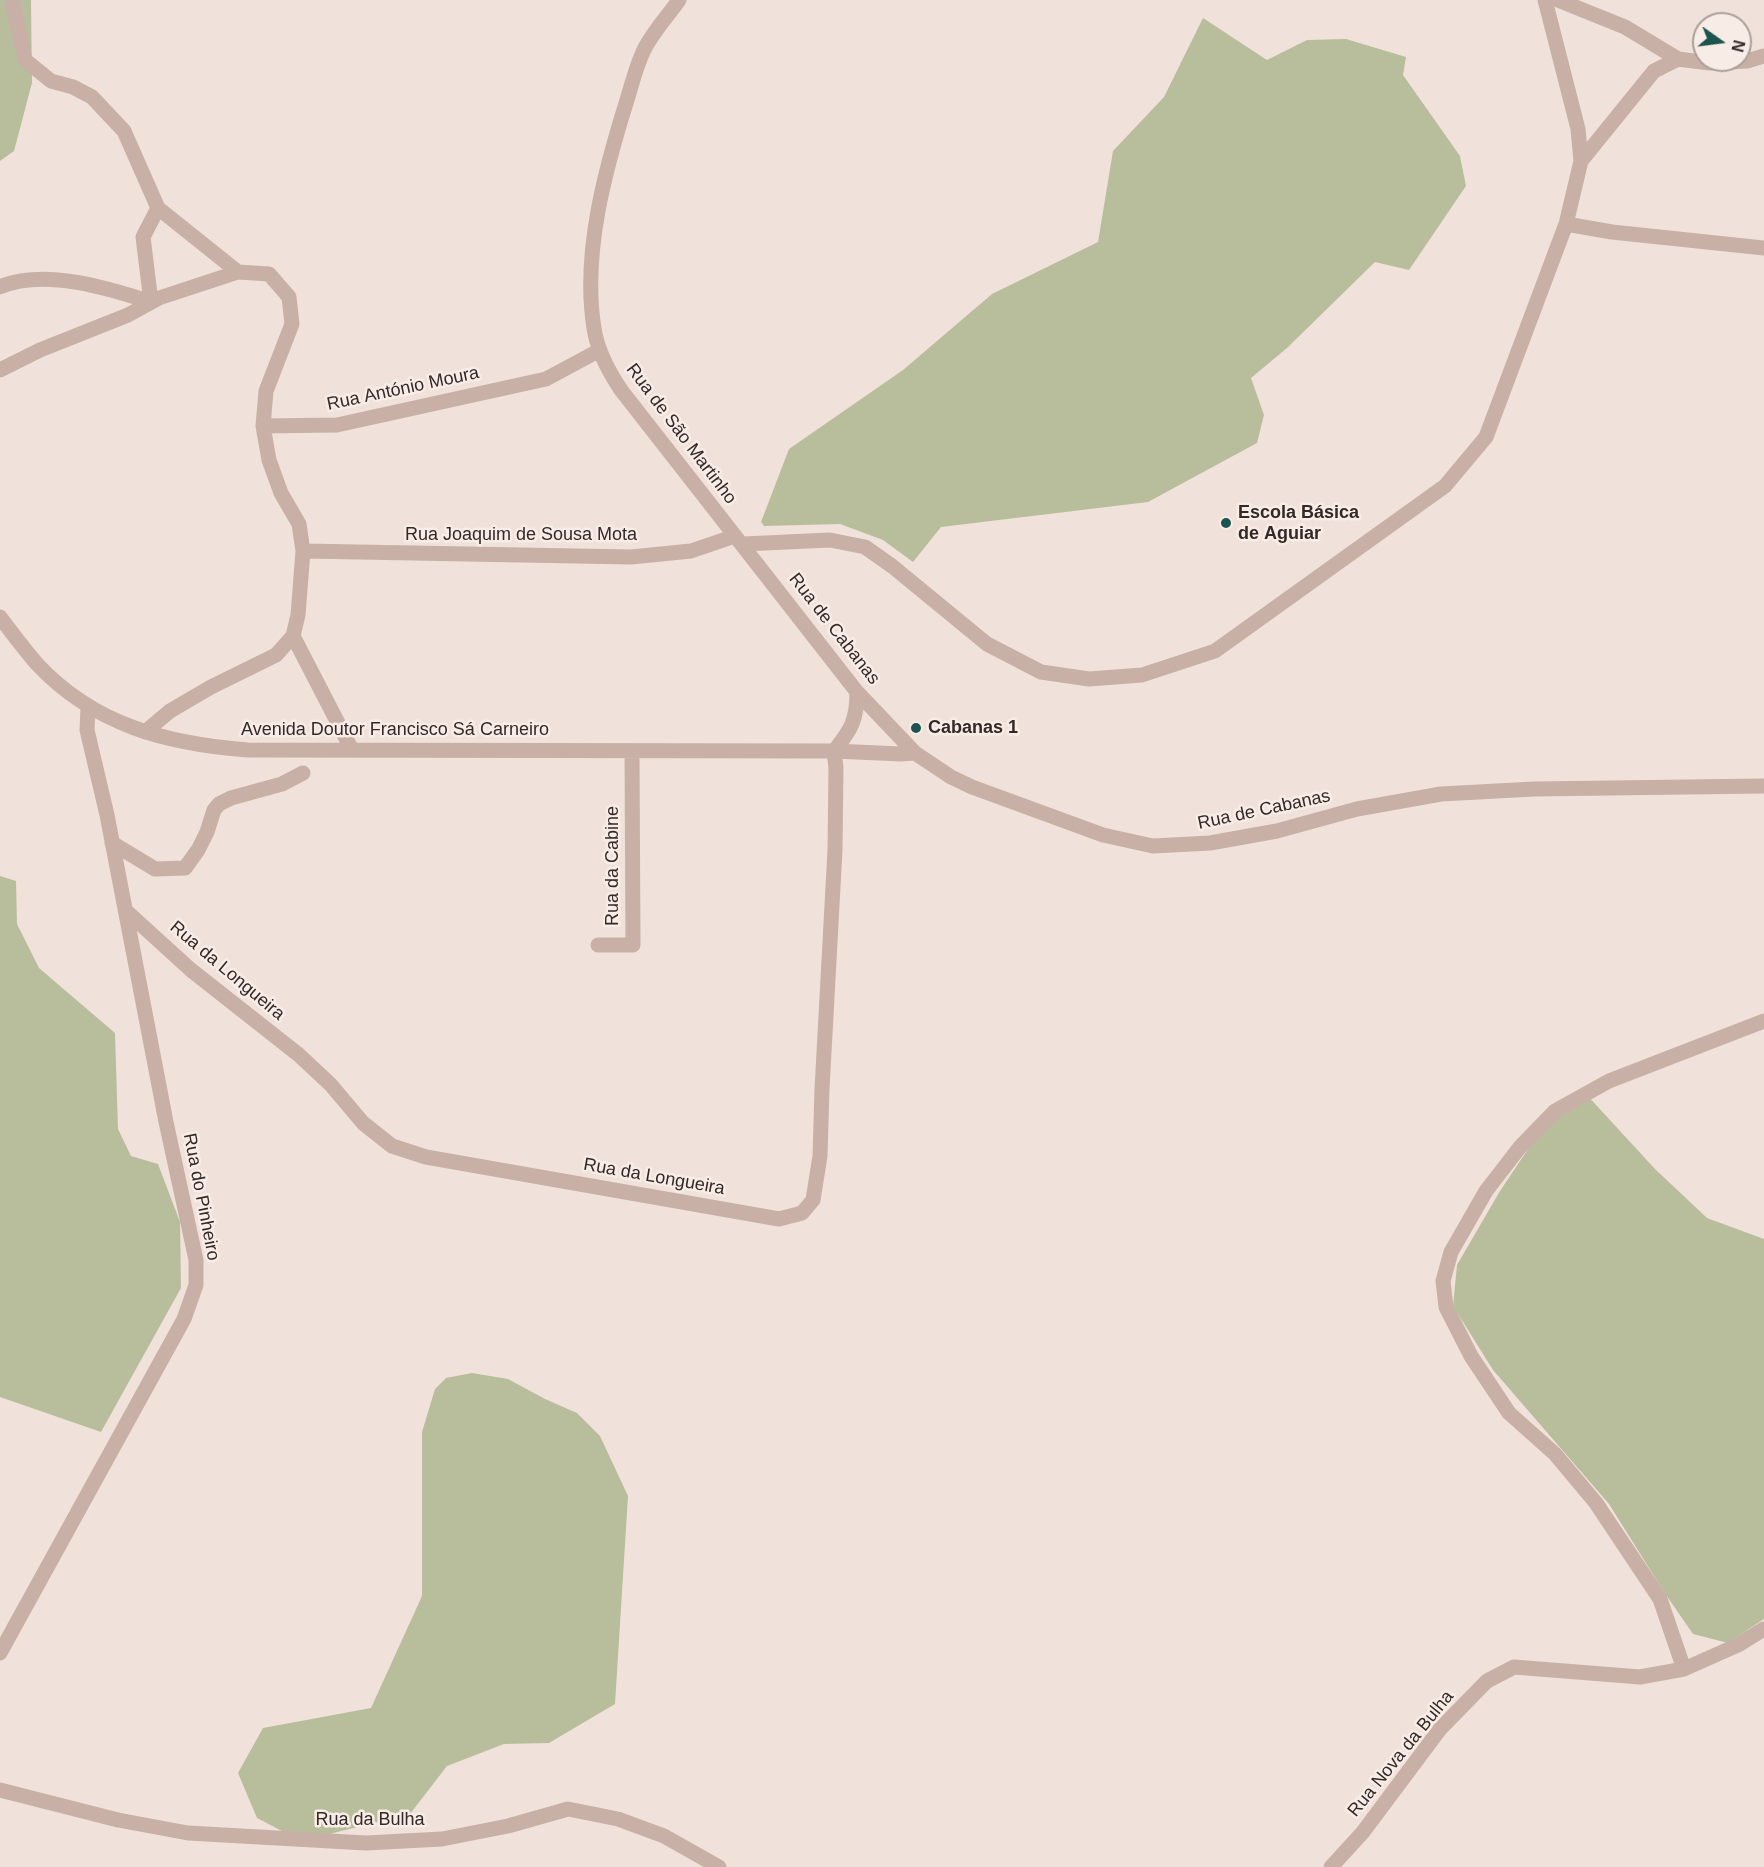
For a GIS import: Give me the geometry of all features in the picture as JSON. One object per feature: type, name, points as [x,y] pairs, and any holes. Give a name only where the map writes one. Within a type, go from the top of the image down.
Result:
[{"type":"street","points":[[12,0],[25,60],[51,81],[73,87],[92,97],[124,131],[158,208],[238,272]]},
{"type":"street","name":"Rua de São Martinho","points":[[679,0],[643,51],[616,134],[597,218],[591,267],[594,329],[610,373],[621,390],[739,540]]},
{"type":"street","points":[[1545,0],[1578,129],[1581,161]]},
{"type":"street","points":[[1558,0],[1625,27],[1678,59],[1709,63],[1747,61],[1764,56]]},
{"type":"street","points":[[1581,161],[1654,71],[1678,59]]},
{"type":"street","name":"Rua Joaquim de Sousa Mota","points":[[303,551],[631,557],[692,551],[739,540],[830,540],[865,547],[892,566],[987,644],[1041,672],[1089,678],[1142,675],[1215,651],[1445,486],[1486,437],[1566,224],[1581,161]]},
{"type":"street","points":[[151,302],[143,237],[158,208]]},
{"type":"street","points":[[1566,224],[1612,232],[1764,248]]},
{"type":"street","points":[[0,370],[40,350],[128,315],[151,302],[238,272],[269,274],[290,297],[292,324],[266,391],[263,426],[269,460],[281,493],[299,524],[303,551],[298,615],[292,636],[276,655],[211,687],[170,711],[145,732]]},
{"type":"street","points":[[0,287],[37,278],[111,288],[151,302]]},
{"type":"street","name":"Rua António Moura","points":[[263,426],[337,425],[546,379],[600,350]]},
{"type":"street","name":"Rua de Cabanas","points":[[739,540],[857,692],[915,753],[951,777],[1026,808],[1103,835],[1153,846],[1210,843],[1277,831],[1358,809],[1441,794],[1534,789],[1764,786]]},
{"type":"street","name":"Avenida Doutor Francisco Sá Carneiro","points":[[0,617],[37,664],[88,707],[113,721],[145,732],[219,748],[915,753]]},
{"type":"street","points":[[292,636],[352,750]]},
{"type":"street","points":[[834,751],[852,729],[857,711],[857,692]]},
{"type":"street","name":"Rua do Pinheiro","points":[[0,1653],[184,1319],[196,1285],[196,1260],[87,730],[88,707]]},
{"type":"street","name":"Rua da Cabine","points":[[598,945],[633,945],[632,751]]},
{"type":"street","name":"Rua da Longueira","points":[[125,910],[191,970],[299,1055],[331,1085],[363,1124],[392,1146],[426,1157],[779,1219],[802,1213],[813,1200],[820,1156],[835,850],[836,768],[834,751]]},
{"type":"street","points":[[112,843],[155,869],[185,868],[198,850],[214,810],[219,804],[231,798],[282,784],[303,774]]},
{"type":"street","points":[[1684,1669],[1660,1599],[1596,1503],[1555,1454],[1509,1413],[1472,1356],[1446,1307],[1443,1281],[1451,1252],[1486,1191],[1520,1147],[1555,1111],[1609,1081],[1764,1021]]},
{"type":"street","name":"Rua Nova da Bulha","points":[[1331,1867],[1363,1832],[1440,1729],[1486,1681],[1514,1667],[1640,1677],[1684,1669],[1738,1645],[1764,1629]]},
{"type":"street","name":"Rua da Bulha","points":[[4,1792],[118,1820],[188,1833],[366,1843],[442,1839],[508,1826],[568,1809],[618,1819],[664,1836],[719,1867]]},
{"type":"green space","points":[[0,0],[31,0],[32,83],[14,151],[0,161]]},
{"type":"green space","points":[[1203,18],[1267,60],[1307,40],[1346,39],[1406,57],[1403,75],[1460,156],[1466,186],[1409,270],[1375,262],[1287,348],[1251,378],[1264,415],[1257,443],[1148,502],[941,527],[913,562],[883,540],[840,524],[764,526],[761,522],[789,449],[903,370],[992,294],[1098,242],[1113,151],[1164,97]]},
{"type":"green space","points":[[0,876],[16,881],[17,924],[39,968],[115,1033],[118,1129],[131,1156],[158,1164],[180,1222],[181,1288],[101,1432],[0,1397]]},
{"type":"green space","points":[[1586,1094],[1655,1169],[1707,1218],[1764,1239],[1764,1619],[1728,1643],[1693,1634],[1609,1504],[1493,1370],[1453,1306],[1457,1265],[1500,1191],[1558,1104]]},
{"type":"green space","points":[[472,1373],[508,1379],[577,1413],[600,1436],[628,1496],[615,1704],[549,1743],[504,1744],[447,1766],[410,1814],[301,1841],[257,1818],[238,1773],[263,1728],[371,1708],[422,1596],[422,1432],[435,1389],[446,1378]]},
{"type":"place","name":"Escola Básica de Aguiar","points":[[1226,523]]},
{"type":"place","name":"Cabanas 1","points":[[916,728]]}]
